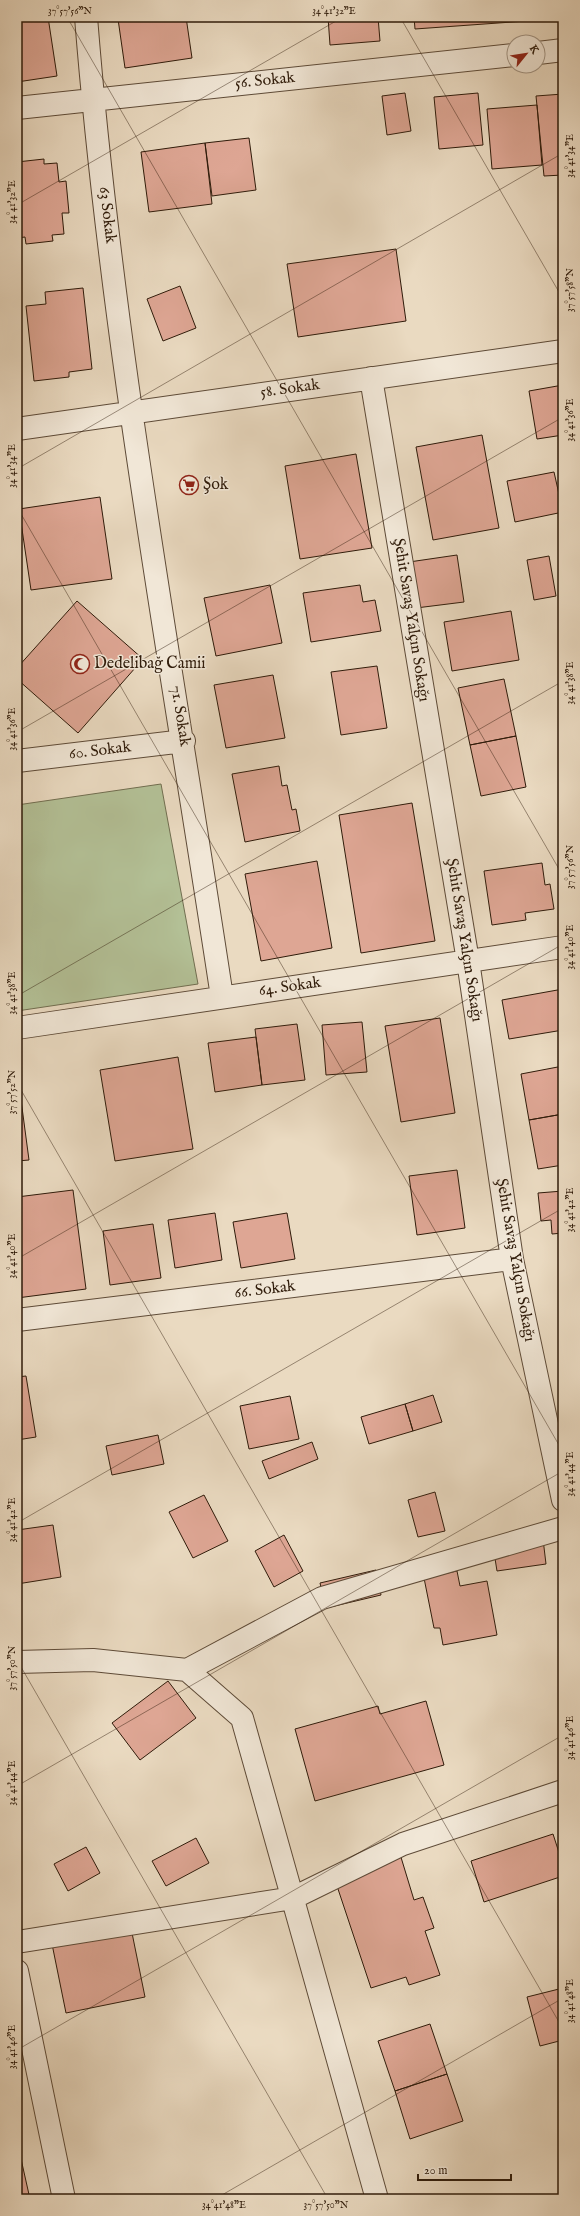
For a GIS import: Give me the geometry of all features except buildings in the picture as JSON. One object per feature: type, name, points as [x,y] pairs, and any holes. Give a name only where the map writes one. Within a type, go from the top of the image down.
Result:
[{"type":"street","name":"63 Sokak","points":[[86,17],[92,99],[131,412]]},
{"type":"street","points":[[546,51],[563,50]]},
{"type":"street","name":"56. Sokak","points":[[17,108],[506,56]]},
{"type":"street","name":"58. Sokak","points":[[17,429],[563,351]]},
{"type":"street","name":"Şehit Savaş Yalçın Sokağı","points":[[371,378],[468,961],[512,1259],[563,1500]]},
{"type":"street","name":"71. Sokak","points":[[131,412],[184,741],[222,997]]},
{"type":"street","name":"60. Sokak","points":[[17,761],[184,741]]},
{"type":"street","name":"64. Sokak","points":[[17,1028],[563,946]]},
{"type":"street","name":"66. Sokak","points":[[17,1320],[512,1259]]},
{"type":"street","points":[[17,1662],[93,1660],[187,1670],[322,1598],[563,1528]]},
{"type":"street","points":[[187,1670],[242,1718],[377,2199]]},
{"type":"street","points":[[17,1942],[293,1898],[403,1844],[563,1791]]},
{"type":"street","points":[[17,1971],[64,2199]]},
{"type":"green space","points":[[161,784],[198,984],[17,1011],[17,805]]},
{"type":"place","name":"Şok","points":[[189,485]]},
{"type":"place","name":"Dedelibağ Camii","points":[[80,664]]}]
